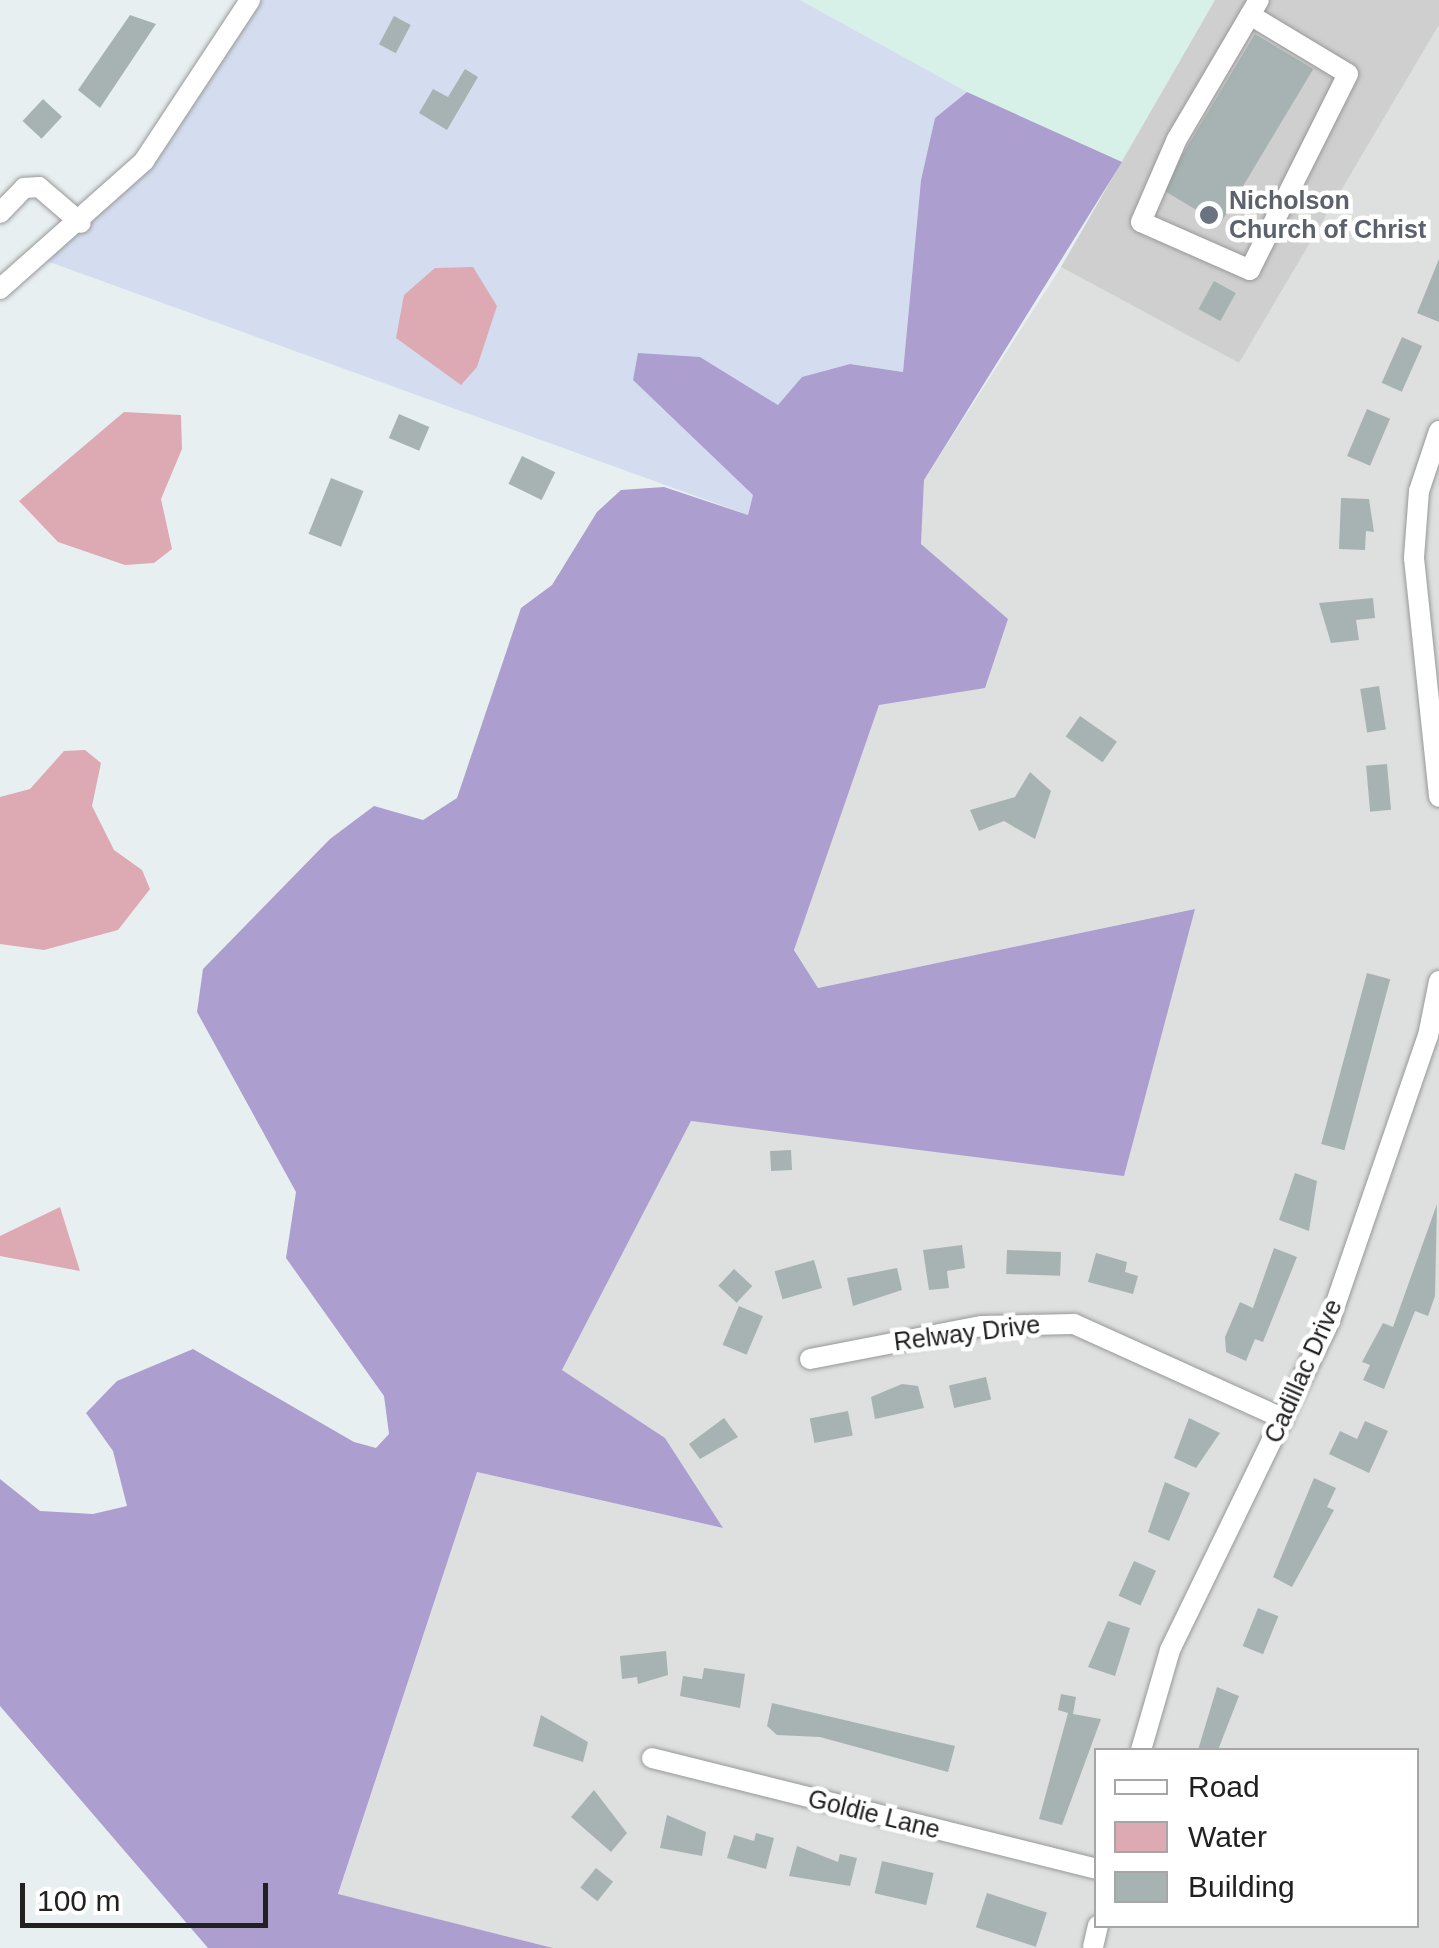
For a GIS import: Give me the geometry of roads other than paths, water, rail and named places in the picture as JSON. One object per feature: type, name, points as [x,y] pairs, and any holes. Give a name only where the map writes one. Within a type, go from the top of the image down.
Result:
[{"type":"street","points":[[0,289],[81,224],[178,116],[250,0]]},
{"type":"street","points":[[1254,8],[1348,74],[1250,270],[1141,222],[1177,139],[1254,8]]},
{"type":"street","points":[[0,212],[24,188],[40,187],[81,224]]},
{"type":"street","points":[[1439,431],[1420,491],[1414,558],[1439,798]]},
{"type":"street","name":"Cadillac Drive","points":[[1142,1748],[1170,1650],[1284,1419],[1372,1201],[1439,982]]},
{"type":"street","name":"Relway Drive","points":[[810,1360],[982,1326],[1074,1324],[1284,1419]]},
{"type":"street","name":"Goldie Lane","points":[[652,1758],[1094,1868]]},
{"type":"water","points":[[473,267],[497,306],[477,367],[461,385],[396,338],[404,295],[435,268]]},
{"type":"water","points":[[124,412],[181,415],[182,449],[161,499],[172,549],[154,563],[125,565],[58,542],[19,501]]},
{"type":"water","points":[[85,750],[101,763],[92,806],[114,850],[142,870],[150,889],[118,930],[44,950],[0,944],[0,797],[30,789],[64,751]]},
{"type":"water","points":[[60,1207],[80,1271],[0,1256],[0,1236]]},
{"type":"place","name":"Nicholson Church of Christ","points":[[1209,215]]}]
